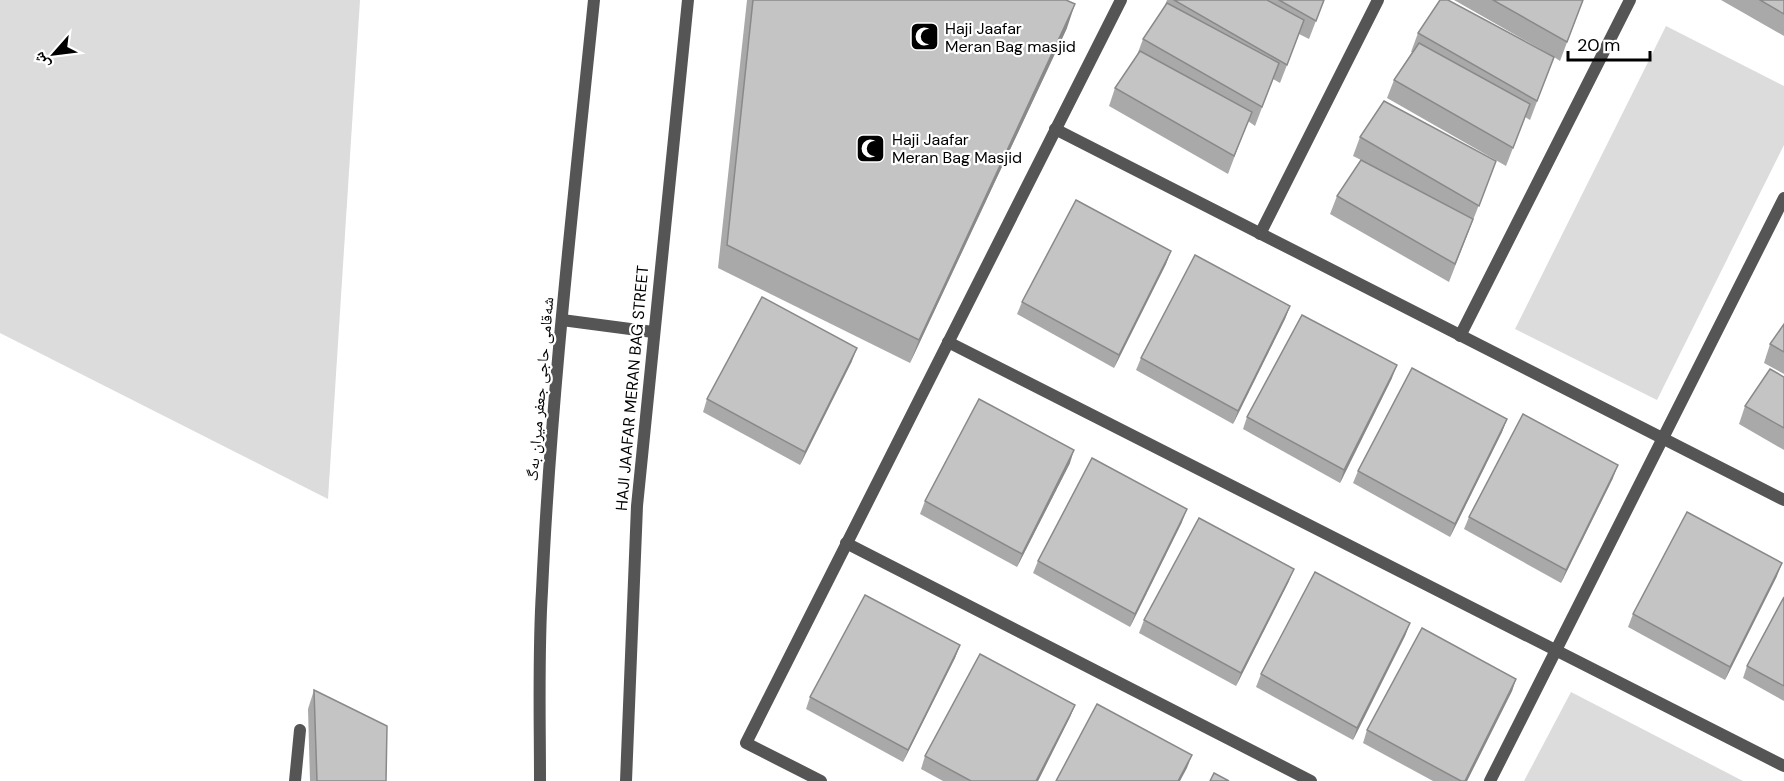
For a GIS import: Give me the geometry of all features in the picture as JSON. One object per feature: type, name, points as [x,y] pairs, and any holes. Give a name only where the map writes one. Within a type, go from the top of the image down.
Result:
[{"type":"street","name":"شەقامی حاجی جعفر میران بەگ","points":[[540,781],[542,592],[562,320],[594,0]]},
{"type":"street","name":"HAJI JAAFAR MERAN BAG STREET","points":[[626,781],[636,517],[688,0]]},
{"type":"street","points":[[821,781],[746,743],[1121,0]]},
{"type":"street","points":[[1260,234],[1378,0]]},
{"type":"street","points":[[1460,336],[1630,0]]},
{"type":"street","points":[[1054,129],[1784,500]]},
{"type":"street","points":[[1490,781],[1784,198]]},
{"type":"street","points":[[562,320],[653,332]]},
{"type":"street","points":[[948,342],[1784,766]]},
{"type":"street","points":[[846,543],[1311,781]]},
{"type":"street","points":[[295,781],[300,730]]},
{"type":"shaded area","points":[[0,0],[360,0],[328,499],[0,333]]},
{"type":"shaded area","points":[[1666,26],[1784,86],[1784,145],[1657,400],[1515,329]]},
{"type":"shaded area","points":[[1571,692],[1743,781],[1524,781]]},
{"type":"building","name":"Haji Jaafar Meran Bag Masjid","points":[[753,0],[1066,0],[1075,4],[919,340],[727,245]]},
{"type":"building","points":[[1174,0],[1267,0],[1304,20],[1287,65]]},
{"type":"building","points":[[1279,0],[1324,0],[1316,21]]},
{"type":"building","points":[[1440,0],[1448,0],[1554,57],[1537,101],[1418,33]]},
{"type":"building","points":[[1493,0],[1583,0],[1567,42]]},
{"type":"building","points":[[1760,0],[1784,0],[1784,14]]},
{"type":"building","points":[[1167,3],[1279,63],[1262,107],[1143,39]]},
{"type":"building","points":[[1419,43],[1530,104],[1513,148],[1394,80]]},
{"type":"building","points":[[1140,51],[1252,112],[1234,156],[1115,88]]},
{"type":"building","points":[[1384,101],[1496,161],[1479,206],[1360,137]]},
{"type":"building","points":[[1361,160],[1473,219],[1455,264],[1337,196]]},
{"type":"building","points":[[1076,200],[1171,251],[1119,355],[1022,302]]},
{"type":"building","points":[[1195,255],[1290,306],[1238,411],[1141,358]]},
{"type":"building","points":[[762,297],[857,348],[805,452],[707,399]]},
{"type":"building","points":[[1302,315],[1397,365],[1344,470],[1247,417]]},
{"type":"building","points":[[1784,324],[1784,352],[1770,344]]},
{"type":"building","points":[[1412,368],[1507,419],[1455,524],[1358,471]]},
{"type":"building","points":[[1770,369],[1784,377],[1784,428],[1745,406]]},
{"type":"building","points":[[979,399],[1074,450],[1022,554],[925,501]]},
{"type":"building","points":[[1523,414],[1618,465],[1566,570],[1469,517]]},
{"type":"building","points":[[1092,458],[1187,509],[1135,614],[1038,561]]},
{"type":"building","points":[[1687,512],[1782,563],[1730,667],[1633,614]]},
{"type":"building","points":[[1199,518],[1294,569],[1241,673],[1144,620]]},
{"type":"building","points":[[1315,572],[1410,623],[1357,728],[1261,674]]},
{"type":"building","points":[[865,595],[960,645],[908,750],[810,697]]},
{"type":"building","points":[[1784,597],[1784,686],[1747,666]]},
{"type":"building","points":[[1422,628],[1516,679],[1465,781],[1461,781],[1367,730]]},
{"type":"building","points":[[980,654],[1075,705],[1036,781],[971,781],[925,756]]},
{"type":"building","points":[[314,690],[387,726],[386,781],[317,781]]},
{"type":"building","points":[[1097,704],[1192,755],[1178,781],[1056,781]]},
{"type":"building","points":[[1214,773],[1229,781],[1210,781]]},
{"type":"place","name":"Haji Jaafar Meran Bag masjid","points":[[924,37]]},
{"type":"place","name":"Haji Jaafar Meran Bag Masjid","points":[[871,148]]}]
